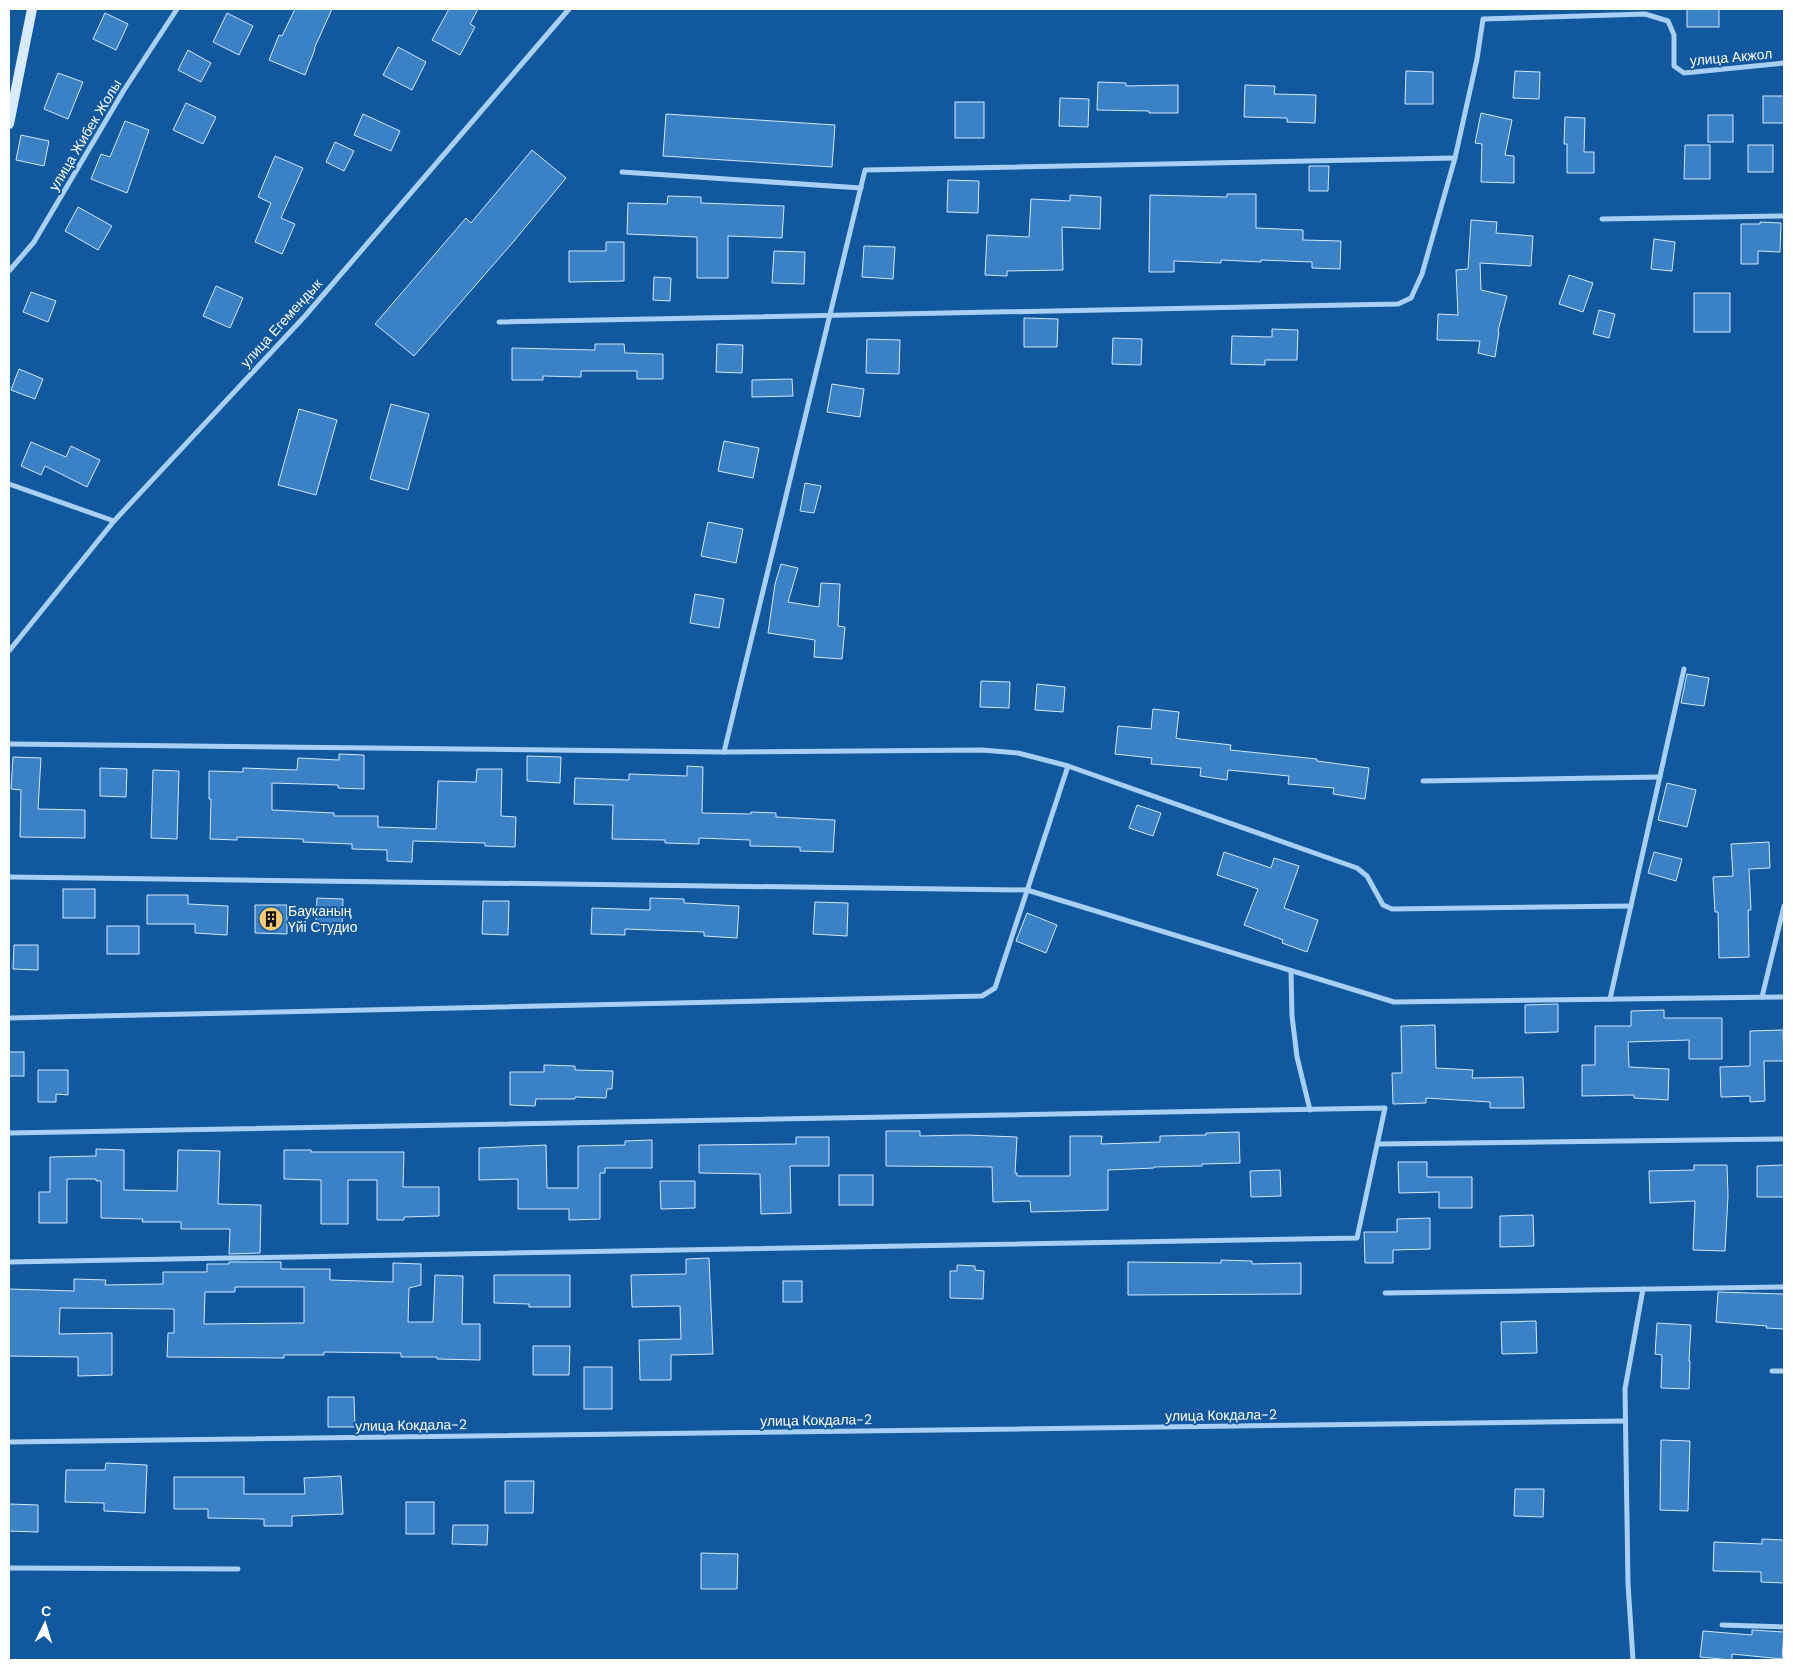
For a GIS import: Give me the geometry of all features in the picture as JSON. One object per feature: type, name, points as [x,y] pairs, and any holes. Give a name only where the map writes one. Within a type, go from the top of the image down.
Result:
[{"type":"main road","points":[[9,124],[32,9]]},
{"type":"street","name":"улица Жибек Жолы","points":[[9,271],[34,242],[124,90],[177,9]]},
{"type":"street","name":"улица Егемендык","points":[[9,651],[114,521],[305,316],[569,9]]},
{"type":"street","name":"улица Акжол","points":[[1455,158],[1477,59],[1483,19],[1645,14],[1668,21],[1674,35],[1674,66],[1684,73],[1784,63]]},
{"type":"street","points":[[499,322],[830,316],[1398,304],[1411,298],[1422,274],[1455,158],[865,170],[830,316],[724,752]]},
{"type":"street","points":[[622,172],[861,188]]},
{"type":"street","points":[[1602,219],[1784,216]]},
{"type":"street","points":[[9,484],[114,521]]},
{"type":"street","points":[[1610,999],[1684,669]]},
{"type":"street","points":[[9,744],[724,752],[982,750],[1018,753],[1068,766],[1358,868],[1367,876],[1383,905],[1392,909],[1631,906]]},
{"type":"street","points":[[9,1018],[982,996],[995,988],[1068,766]]},
{"type":"street","points":[[1423,781],[1660,777]]},
{"type":"street","points":[[9,877],[1027,890],[1394,1002],[1784,997]]},
{"type":"street","points":[[1762,997],[1784,906]]},
{"type":"street","points":[[1291,971],[1292,1016],[1297,1057],[1310,1110]]},
{"type":"street","points":[[9,1133],[1385,1108],[1357,1238],[9,1262]]},
{"type":"street","points":[[1377,1144],[1784,1139]]},
{"type":"street","points":[[1385,1293],[1784,1287]]},
{"type":"street","points":[[1633,1660],[1628,1584],[1624,1421],[1625,1389],[1644,1289]]},
{"type":"street","points":[[1772,1371],[1784,1371]]},
{"type":"street","name":"улица Кокдала-2","points":[[9,1442],[1624,1421]]},
{"type":"street","points":[[9,1568],[238,1569]]},
{"type":"street","points":[[1722,1625],[1784,1627]]},
{"type":"building","points":[[295,9],[332,9],[314,49],[305,75],[269,60],[279,35],[282,36]]},
{"type":"building","points":[[449,9],[478,9],[470,24],[475,27],[460,55],[432,40]]},
{"type":"building","points":[[1687,9],[1719,9],[1719,27],[1687,27]]},
{"type":"building","points":[[105,13],[128,24],[116,50],[93,39]]},
{"type":"building","points":[[227,13],[253,26],[239,55],[213,42]]},
{"type":"building","points":[[398,47],[426,62],[412,90],[383,75]]},
{"type":"building","points":[[188,50],[211,63],[201,82],[178,70]]},
{"type":"building","points":[[1406,71],[1433,72],[1433,104],[1405,104]]},
{"type":"building","points":[[1515,71],[1540,72],[1539,99],[1513,98]]},
{"type":"building","points":[[58,73],[83,82],[68,119],[44,109]]},
{"type":"building","points":[[1098,82],[1126,83],[1126,86],[1178,85],[1178,113],[1097,110]]},
{"type":"building","points":[[1245,85],[1275,86],[1274,94],[1316,95],[1315,123],[1287,122],[1287,118],[1244,117]]},
{"type":"building","points":[[1763,96],[1784,96],[1784,123],[1763,123]]},
{"type":"building","points":[[1060,98],[1089,99],[1088,127],[1059,126]]},
{"type":"building","points":[[955,102],[984,102],[984,138],[955,138]]},
{"type":"building","points":[[186,103],[216,117],[203,144],[173,130]]},
{"type":"building","points":[[1481,113],[1512,120],[1505,155],[1514,156],[1514,183],[1481,182],[1482,144],[1475,143]]},
{"type":"building","points":[[363,114],[400,131],[391,151],[354,135]]},
{"type":"building","points":[[666,114],[835,125],[832,167],[663,156]]},
{"type":"building","points":[[1708,115],[1733,115],[1733,142],[1708,142]]},
{"type":"building","points":[[1565,117],[1585,118],[1584,152],[1594,152],[1594,173],[1567,173],[1567,144],[1564,144]]},
{"type":"building","points":[[125,121],[149,130],[127,193],[91,179],[101,154],[110,157]]},
{"type":"building","points":[[21,135],[49,141],[44,166],[16,160]]},
{"type":"building","points":[[335,142],[354,151],[344,171],[326,162]]},
{"type":"building","points":[[1685,145],[1710,145],[1710,179],[1684,179]]},
{"type":"building","points":[[1748,145],[1773,145],[1773,172],[1748,172]]},
{"type":"building","points":[[532,150],[566,178],[414,356],[375,324],[466,218],[471,223]]},
{"type":"building","points":[[275,156],[303,168],[281,218],[295,224],[282,254],[255,242],[271,203],[258,197]]},
{"type":"building","points":[[1309,166],[1329,166],[1328,191],[1309,191]]},
{"type":"building","points":[[948,180],[979,181],[978,213],[947,212]]},
{"type":"building","points":[[1227,194],[1256,194],[1256,228],[1303,230],[1303,240],[1341,241],[1340,269],[1312,268],[1312,262],[1221,260],[1221,263],[1174,261],[1174,272],[1149,272],[1150,195],[1227,197]]},
{"type":"building","points":[[1070,195],[1101,197],[1100,229],[1062,227],[1063,270],[1007,271],[1007,276],[985,275],[987,235],[1029,237],[1031,199],[1070,201]]},
{"type":"building","points":[[668,196],[701,197],[701,203],[784,206],[782,238],[728,236],[728,278],[697,278],[697,237],[627,234],[628,203],[667,204]]},
{"type":"building","points":[[78,207],[112,226],[98,250],[65,231]]},
{"type":"building","points":[[1471,220],[1497,222],[1496,233],[1533,236],[1531,266],[1480,263],[1481,290],[1507,296],[1498,331],[1495,357],[1478,353],[1480,341],[1437,340],[1438,314],[1458,315],[1456,270],[1468,269]]},
{"type":"building","points":[[1760,222],[1781,223],[1780,252],[1758,251],[1758,264],[1741,264],[1741,224],[1760,224]]},
{"type":"building","points":[[1654,239],[1675,242],[1672,271],[1651,269]]},
{"type":"building","points":[[606,242],[624,242],[624,281],[569,282],[569,251],[606,251]]},
{"type":"building","points":[[864,246],[895,247],[893,279],[862,277]]},
{"type":"building","points":[[774,251],[805,252],[804,284],[772,283]]},
{"type":"building","points":[[1569,275],[1593,283],[1583,312],[1559,304]]},
{"type":"building","points":[[654,277],[671,278],[670,301],[653,300]]},
{"type":"building","points":[[216,286],[243,298],[230,328],[203,316]]},
{"type":"building","points":[[31,292],[56,301],[48,322],[23,312]]},
{"type":"building","points":[[1694,293],[1730,293],[1730,332],[1694,332]]},
{"type":"building","points":[[1599,310],[1615,314],[1609,338],[1593,334]]},
{"type":"building","points":[[1024,318],[1058,319],[1057,347],[1024,347]]},
{"type":"building","points":[[1272,329],[1298,330],[1297,360],[1265,360],[1265,365],[1231,364],[1232,336],[1272,337]]},
{"type":"building","points":[[1113,338],[1142,339],[1141,365],[1112,364]]},
{"type":"building","points":[[867,339],[900,340],[899,374],[866,373]]},
{"type":"building","points":[[595,344],[624,344],[625,353],[663,354],[663,379],[637,379],[637,371],[581,371],[581,377],[543,376],[543,380],[512,380],[512,348],[595,350]]},
{"type":"building","points":[[717,344],[743,345],[742,373],[716,372]]},
{"type":"building","points":[[19,369],[43,379],[35,399],[11,390]]},
{"type":"building","points":[[792,379],[793,396],[752,397],[752,380]]},
{"type":"building","points":[[832,384],[864,389],[860,417],[827,412]]},
{"type":"building","points":[[391,404],[429,414],[408,490],[370,479]]},
{"type":"building","points":[[299,409],[337,420],[316,495],[278,485]]},
{"type":"building","points":[[724,441],[759,448],[753,478],[718,471]]},
{"type":"building","points":[[31,442],[66,457],[71,446],[100,460],[87,487],[45,466],[41,475],[21,466]]},
{"type":"building","points":[[805,483],[821,486],[814,513],[800,511]]},
{"type":"building","points":[[708,522],[743,529],[736,563],[701,556]]},
{"type":"building","points":[[781,564],[798,568],[788,602],[819,607],[821,583],[840,584],[838,626],[845,627],[842,659],[814,657],[815,640],[768,633],[775,584]]},
{"type":"building","points":[[695,594],[724,599],[719,628],[690,623]]},
{"type":"building","points":[[1687,674],[1709,678],[1704,706],[1681,703]]},
{"type":"building","points":[[981,681],[1010,682],[1009,708],[980,707]]},
{"type":"building","points":[[1037,684],[1065,687],[1063,712],[1035,710]]},
{"type":"building","points":[[1153,709],[1179,712],[1176,738],[1231,745],[1230,750],[1317,759],[1317,761],[1369,768],[1365,799],[1333,794],[1334,788],[1288,784],[1289,776],[1228,770],[1227,780],[1200,776],[1201,768],[1151,764],[1152,758],[1115,754],[1118,726],[1151,729]]},
{"type":"building","points":[[339,754],[364,755],[364,789],[338,788],[338,785],[272,783],[272,810],[334,813],[334,816],[378,816],[378,827],[436,829],[438,781],[476,782],[477,769],[502,769],[501,816],[516,817],[515,847],[485,846],[485,843],[413,841],[412,862],[387,861],[387,850],[352,849],[352,844],[303,842],[303,839],[237,837],[237,840],[210,839],[211,799],[209,799],[209,771],[243,772],[243,768],[297,770],[298,758],[339,760]]},
{"type":"building","points":[[527,756],[561,757],[560,783],[527,781]]},
{"type":"building","points":[[13,757],[41,758],[38,809],[85,810],[85,838],[20,837],[21,790],[11,789]]},
{"type":"building","points":[[687,766],[703,767],[702,813],[776,813],[776,817],[835,820],[833,852],[800,851],[800,847],[750,846],[750,840],[699,838],[699,844],[665,843],[665,840],[612,839],[613,805],[574,804],[575,778],[629,780],[629,774],[687,776]]},
{"type":"building","points":[[100,768],[127,769],[126,797],[100,796]]},
{"type":"building","points":[[153,770],[179,771],[177,839],[151,838]]},
{"type":"building","points":[[1667,783],[1696,790],[1687,827],[1658,820]]},
{"type":"building","points":[[1137,805],[1161,813],[1153,836],[1129,828]]},
{"type":"building","points":[[1769,842],[1770,868],[1749,869],[1751,910],[1748,910],[1749,957],[1719,958],[1718,912],[1715,912],[1713,877],[1733,876],[1731,844]]},
{"type":"building","points":[[1224,852],[1271,868],[1274,858],[1299,866],[1284,908],[1318,920],[1307,952],[1282,943],[1283,940],[1244,925],[1258,889],[1217,875]]},
{"type":"building","points":[[1654,852],[1682,859],[1676,881],[1648,873]]},
{"type":"building","points":[[63,889],[95,889],[95,918],[63,918]]},
{"type":"building","points":[[147,895],[188,895],[188,904],[228,906],[227,935],[195,933],[195,924],[147,924]]},
{"type":"building","points":[[317,898],[343,899],[342,927],[316,926]]},
{"type":"building","points":[[650,898],[684,899],[684,903],[739,906],[737,938],[704,936],[704,932],[625,929],[625,935],[591,934],[592,908],[650,910]]},
{"type":"building","points":[[483,901],[509,901],[508,935],[482,934]]},
{"type":"building","points":[[815,902],[848,903],[847,936],[813,934]]},
{"type":"building","name":"Бауканың Үйі Студио","points":[[255,905],[287,905],[287,934],[255,933]]},
{"type":"building","points":[[1027,913],[1057,925],[1046,953],[1016,941]]},
{"type":"building","points":[[107,926],[139,926],[139,954],[107,954]]},
{"type":"building","points":[[14,945],[38,945],[38,970],[13,969]]},
{"type":"building","points":[[1558,1004],[1558,1032],[1525,1033],[1525,1005]]},
{"type":"building","points":[[1664,1010],[1664,1018],[1722,1018],[1722,1059],[1689,1059],[1689,1040],[1628,1042],[1629,1067],[1669,1069],[1668,1100],[1634,1098],[1634,1095],[1582,1096],[1582,1065],[1595,1065],[1595,1026],[1631,1026],[1631,1011]]},
{"type":"building","points":[[1435,1025],[1436,1068],[1473,1070],[1472,1078],[1523,1077],[1524,1108],[1490,1108],[1490,1102],[1426,1098],[1426,1103],[1393,1104],[1392,1073],[1402,1073],[1401,1026]]},
{"type":"building","points":[[1783,1030],[1784,1061],[1764,1061],[1765,1101],[1750,1102],[1750,1096],[1721,1097],[1720,1067],[1750,1066],[1750,1031]]},
{"type":"building","points":[[9,1052],[24,1052],[24,1076],[9,1076]]},
{"type":"building","points":[[544,1065],[575,1066],[575,1070],[613,1071],[612,1089],[607,1089],[606,1098],[536,1099],[535,1106],[510,1105],[510,1072],[544,1072]]},
{"type":"building","points":[[38,1070],[68,1070],[68,1095],[56,1094],[56,1102],[38,1102]]},
{"type":"building","points":[[886,1131],[920,1131],[920,1136],[1017,1137],[1015,1173],[1017,1173],[1017,1176],[1070,1176],[1070,1136],[1102,1136],[1101,1144],[1160,1142],[1160,1136],[1239,1132],[1240,1163],[1108,1170],[1108,1210],[1031,1212],[1030,1201],[993,1202],[992,1167],[886,1166]]},
{"type":"building","points":[[796,1137],[829,1137],[829,1166],[790,1166],[791,1213],[761,1214],[760,1174],[699,1173],[699,1145],[796,1144]]},
{"type":"building","points":[[652,1140],[652,1168],[605,1168],[605,1173],[600,1173],[600,1219],[569,1220],[569,1209],[518,1209],[518,1179],[479,1180],[479,1148],[546,1145],[547,1188],[578,1188],[578,1146],[625,1145],[625,1141]]},
{"type":"building","points":[[96,1149],[124,1150],[124,1190],[177,1191],[178,1150],[220,1151],[218,1204],[261,1205],[260,1253],[229,1254],[230,1229],[181,1229],[181,1222],[142,1222],[143,1219],[101,1218],[101,1181],[96,1181],[96,1179],[67,1179],[67,1223],[39,1223],[39,1192],[50,1192],[50,1157],[96,1156]]},
{"type":"building","points":[[284,1150],[311,1150],[311,1152],[404,1152],[403,1187],[439,1187],[439,1216],[404,1217],[404,1220],[377,1220],[377,1180],[348,1180],[348,1224],[321,1224],[321,1180],[284,1179]]},
{"type":"building","points":[[1398,1162],[1427,1162],[1427,1177],[1472,1177],[1472,1208],[1439,1208],[1439,1192],[1399,1193]]},
{"type":"building","points":[[1694,1165],[1727,1165],[1728,1196],[1725,1251],[1693,1250],[1695,1201],[1650,1203],[1649,1171],[1694,1170]]},
{"type":"building","points":[[1784,1165],[1784,1197],[1757,1197],[1757,1166]]},
{"type":"building","points":[[1280,1170],[1281,1196],[1251,1197],[1250,1171]]},
{"type":"building","points":[[839,1175],[873,1175],[873,1205],[839,1205]]},
{"type":"building","points":[[660,1181],[695,1181],[695,1208],[661,1209]]},
{"type":"building","points":[[1533,1215],[1534,1246],[1500,1247],[1500,1216]]},
{"type":"building","points":[[1430,1218],[1430,1249],[1393,1250],[1393,1263],[1365,1263],[1364,1232],[1397,1232],[1397,1219]]},
{"type":"building","points":[[709,1258],[713,1354],[671,1355],[671,1380],[640,1380],[639,1340],[681,1339],[680,1306],[632,1307],[631,1275],[686,1274],[686,1259]]},
{"type":"building","points":[[1221,1260],[1252,1261],[1252,1264],[1301,1263],[1301,1294],[1128,1295],[1128,1262],[1221,1263]]},
{"type":"building","points":[[229,1262],[281,1262],[281,1269],[330,1269],[330,1280],[393,1282],[393,1263],[421,1264],[421,1285],[409,1288],[408,1322],[433,1322],[435,1275],[463,1276],[462,1324],[480,1324],[480,1360],[401,1357],[401,1353],[324,1352],[324,1355],[284,1355],[284,1358],[167,1357],[168,1333],[174,1333],[174,1309],[60,1308],[59,1334],[112,1333],[112,1375],[78,1376],[78,1357],[9,1356],[9,1289],[74,1291],[74,1279],[106,1280],[105,1285],[163,1284],[163,1272],[207,1272],[207,1264],[229,1264]],"holes":[[[235,1287],[304,1287],[304,1323],[204,1324],[205,1292],[235,1292]]]},
{"type":"building","points":[[957,1265],[975,1266],[975,1270],[984,1271],[983,1299],[950,1298],[950,1271],[957,1271]]},
{"type":"building","points":[[494,1275],[570,1275],[570,1307],[529,1307],[529,1304],[494,1303]]},
{"type":"building","points":[[783,1281],[802,1281],[802,1302],[783,1302]]},
{"type":"building","points":[[1718,1292],[1784,1294],[1784,1329],[1716,1322]]},
{"type":"building","points":[[1536,1321],[1537,1353],[1502,1354],[1501,1322]]},
{"type":"building","points":[[1657,1323],[1691,1325],[1689,1389],[1661,1388],[1662,1355],[1655,1354]]},
{"type":"building","points":[[533,1346],[570,1346],[569,1375],[533,1375]]},
{"type":"building","points":[[584,1367],[612,1367],[612,1409],[584,1409]]},
{"type":"building","points":[[328,1397],[354,1397],[355,1427],[328,1427]]},
{"type":"building","points":[[1661,1440],[1690,1441],[1688,1511],[1660,1510]]},
{"type":"building","points":[[106,1463],[147,1465],[145,1513],[104,1511],[104,1503],[65,1502],[66,1470],[105,1470]]},
{"type":"building","points":[[341,1476],[343,1514],[292,1516],[292,1526],[264,1526],[264,1519],[208,1518],[208,1509],[174,1509],[174,1477],[244,1477],[244,1494],[305,1494],[304,1478]]},
{"type":"building","points":[[505,1481],[534,1481],[533,1513],[505,1513]]},
{"type":"building","points":[[1515,1489],[1544,1489],[1543,1517],[1514,1516]]},
{"type":"building","points":[[406,1502],[434,1502],[434,1534],[406,1534]]},
{"type":"building","points":[[9,1504],[38,1505],[38,1532],[9,1531]]},
{"type":"building","points":[[453,1525],[488,1525],[487,1545],[452,1544]]},
{"type":"building","points":[[1762,1539],[1784,1540],[1784,1583],[1761,1582],[1761,1572],[1713,1571],[1714,1542],[1762,1544]]},
{"type":"building","points":[[701,1553],[738,1554],[737,1589],[701,1589]]},
{"type":"building","points":[[1752,1630],[1784,1632],[1782,1659],[1732,1654],[1732,1660],[1700,1657],[1703,1631],[1752,1635]]},
{"type":"place","name":"Бауканың Үйі Студио","points":[[271,919]]}]
